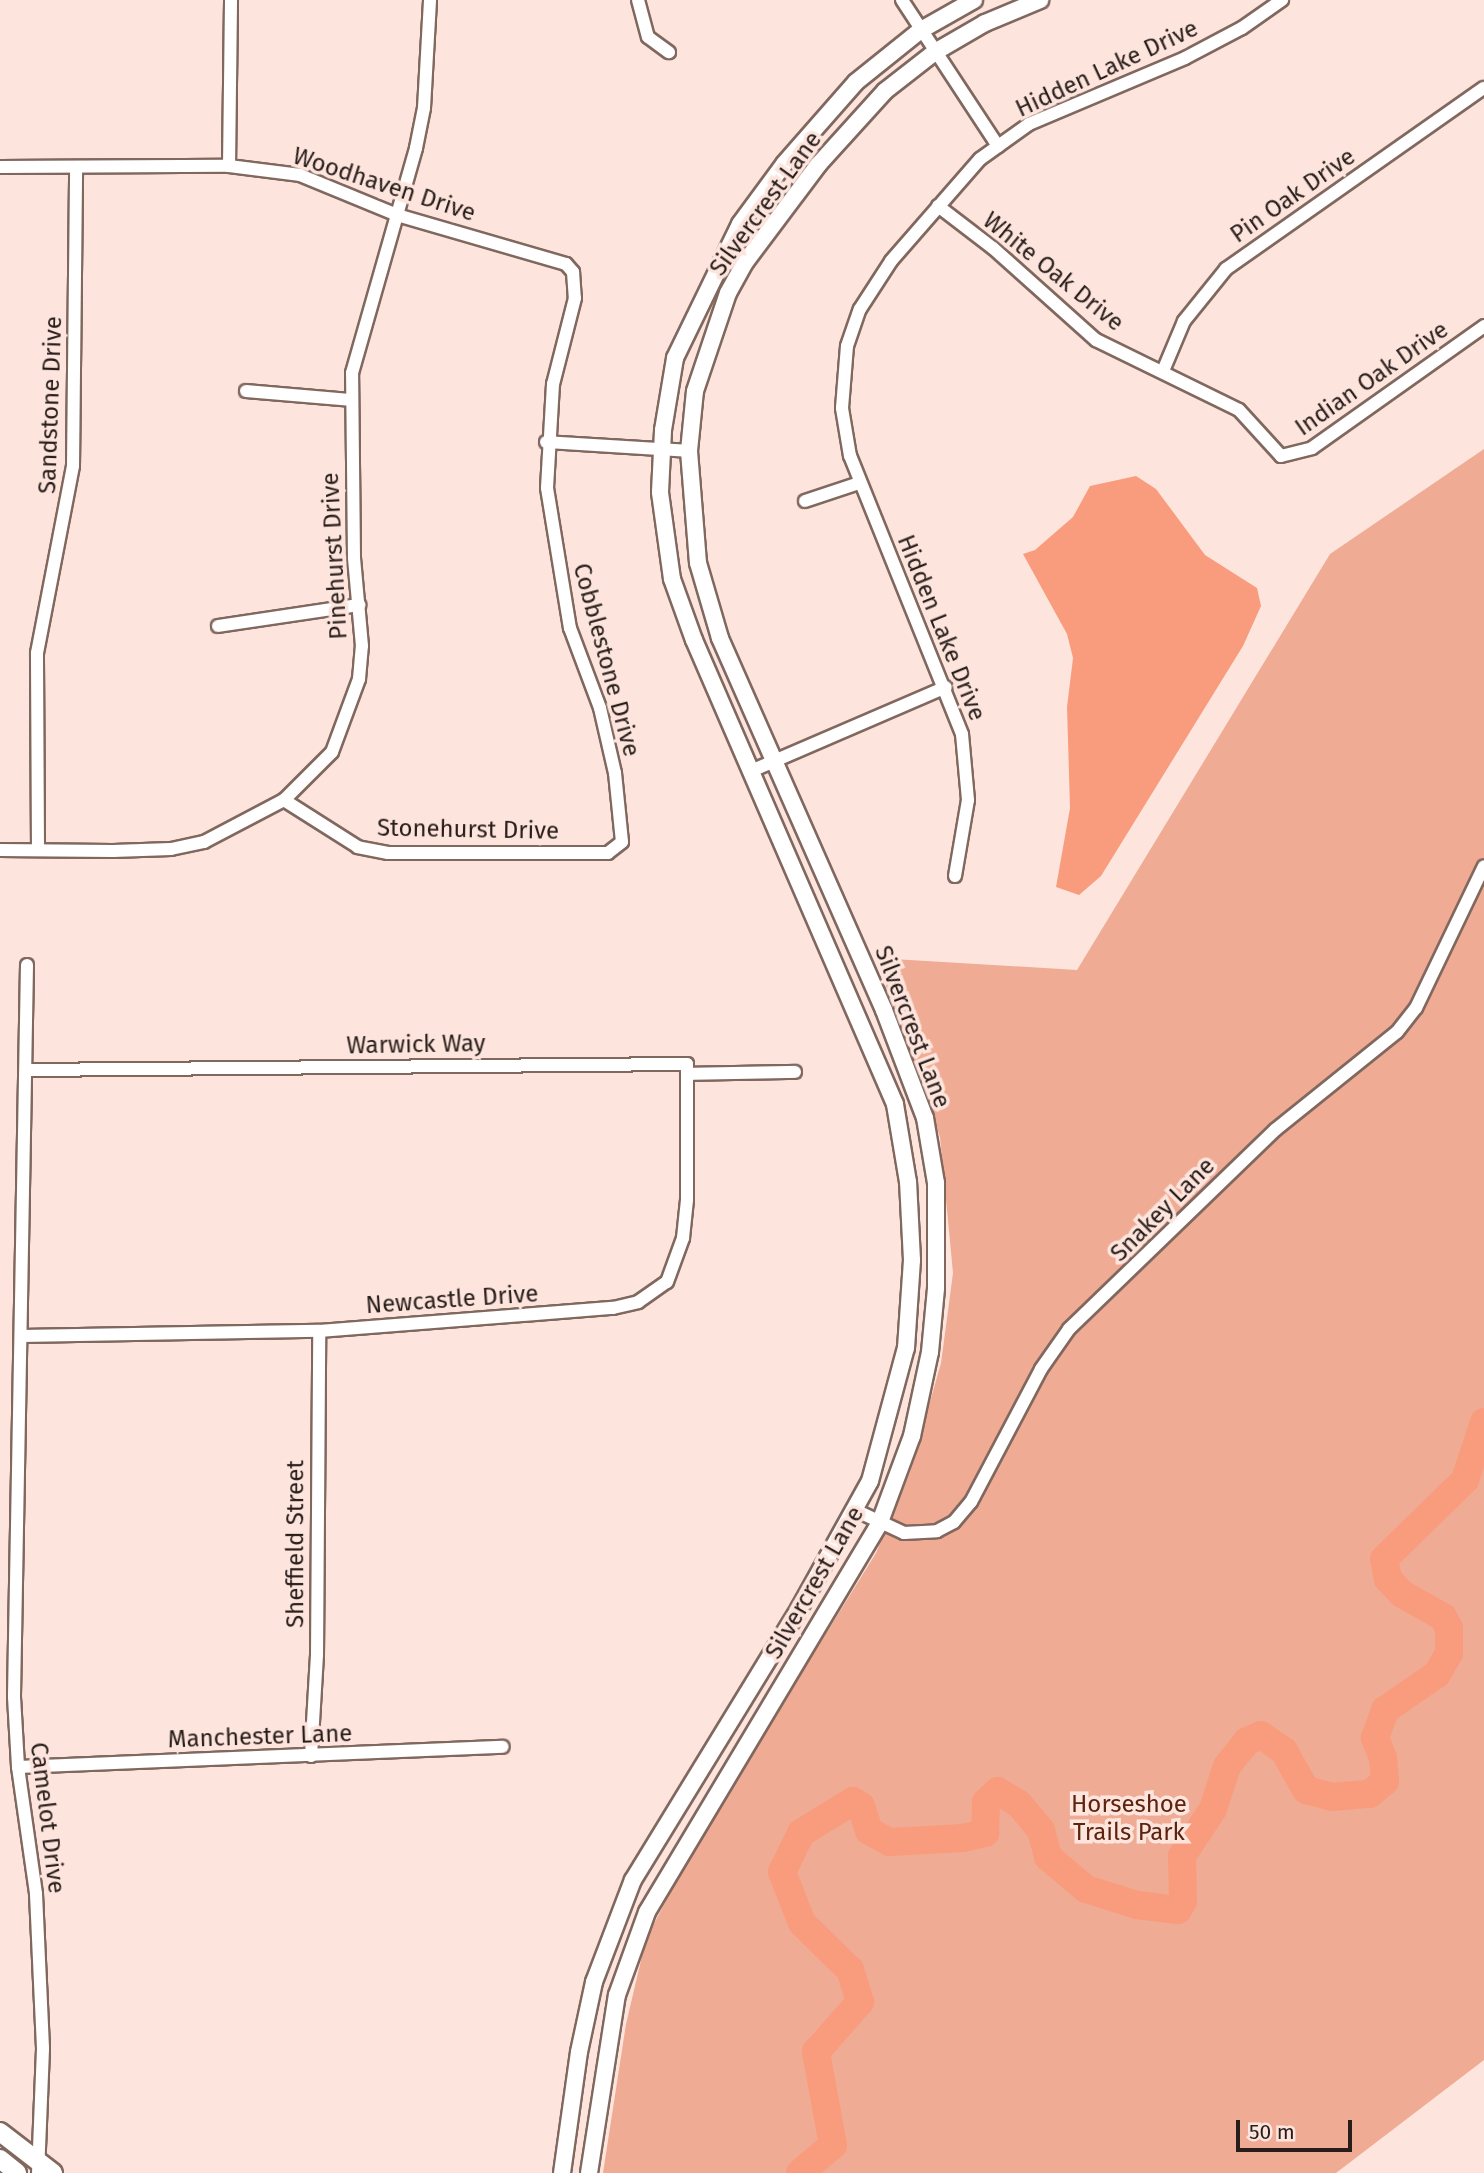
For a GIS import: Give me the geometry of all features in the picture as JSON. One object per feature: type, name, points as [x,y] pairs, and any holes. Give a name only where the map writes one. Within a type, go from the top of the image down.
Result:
[{"type":"main road","points":[[0,2132],[38,2167],[53,2173]]},
{"type":"main road","points":[[0,2160],[17,2173]]},
{"type":"street","points":[[229,166],[231,0]]},
{"type":"street","name":"Pinehurst Drive","points":[[0,850],[171,849],[237,828],[285,800],[332,752],[348,718],[359,678],[359,605],[350,400],[357,350],[397,215],[424,108],[430,0]]},
{"type":"street","points":[[638,0],[648,37],[669,52]]},
{"type":"street","points":[[902,0],[998,145]]},
{"type":"street","name":"Silvercrest Lane","points":[[562,2173],[579,2052],[594,1982],[634,1880],[857,1511],[884,1442],[906,1348],[912,1260],[905,1160],[895,1104],[880,1063],[751,771],[672,579],[660,492],[662,449],[675,358],[740,224],[784,164],[856,82],[921,30],[974,0]]},
{"type":"street","name":"Silvercrest Lane","points":[[589,2173],[617,1995],[647,1912],[880,1522],[909,1446],[930,1352],[936,1184],[925,1118],[900,1048],[720,638],[698,563],[689,451],[695,391],[708,343],[746,261],[818,165],[885,91],[935,52],[985,23],[1040,0]]},
{"type":"street","name":"Hidden Lake Drive","points":[[955,877],[965,824],[967,760],[946,687],[859,483],[842,408],[847,345],[860,309],[891,261],[938,206],[998,145],[1070,105],[1185,58],[1242,29],[1282,0]]},
{"type":"street","name":"Pin Oak Drive","points":[[1163,370],[1184,321],[1226,269],[1484,88]]},
{"type":"street","name":"Woodhaven Drive","points":[[0,167],[229,166],[300,175],[397,215],[566,264],[575,278]]},
{"type":"street","name":"Sandstone Drive","points":[[38,850],[37,653],[72,477],[76,168]]},
{"type":"street","name":"White Oak Drive","points":[[938,206],[993,248],[1096,340],[1163,370],[1240,410],[1281,456]]},
{"type":"street","name":"Cobblestone Drive","points":[[575,278],[546,442],[547,488],[560,583],[615,773],[624,827],[620,846]]},
{"type":"street","name":"Indian Oak Drive","points":[[1281,456],[1312,448],[1484,326]]},
{"type":"street","points":[[246,391],[350,400]]},
{"type":"street","points":[[546,442],[689,451]]},
{"type":"street","points":[[805,501],[859,483]]},
{"type":"street","points":[[218,626],[359,605]]},
{"type":"street","points":[[751,771],[946,687]]},
{"type":"street","name":"Stonehurst Drive","points":[[285,800],[358,847],[378,852],[608,853],[620,846]]},
{"type":"street","name":"Snakey Lane","points":[[857,1511],[917,1534],[954,1522],[971,1502],[1041,1369],[1069,1329],[1275,1130],[1397,1032],[1416,1008],[1484,866]]},
{"type":"street","name":"Camelot Drive","points":[[27,965],[14,1697],[18,1767],[36,1894],[43,2049],[38,2167]]},
{"type":"street","name":"Warwick Way","points":[[27,1070],[687,1064],[687,1074],[795,1072]]},
{"type":"street","name":"Newcastle Drive","points":[[21,1336],[318,1331],[588,1312],[638,1301],[656,1292],[667,1282],[683,1238],[687,1200],[687,1074]]},
{"type":"street","name":"Sheffield Street","points":[[311,1756],[317,1656],[318,1331]]},
{"type":"street","name":"Manchester Lane","points":[[18,1767],[503,1747]]},
{"type":"green space","name":"Horseshoe Trails Park","points":[[1484,449],[1484,2060],[1336,2173],[603,2173],[626,2024],[646,1939],[696,1843],[876,1553],[910,1472],[941,1363],[953,1273],[940,1137],[876,958],[1077,970],[1330,554]]},
{"type":"shaded area","points":[[1136,476],[1156,489],[1205,555],[1257,588],[1261,606],[1243,646],[1101,876],[1079,895],[1056,887],[1070,808],[1067,707],[1073,658],[1067,634],[1023,554],[1035,550],[1073,517],[1090,486]]},
{"type":"waterway","points":[[800,2173],[833,2145],[816,2052],[860,2002],[850,1970],[802,1923],[782,1872],[801,1833],[853,1801],[861,1806],[869,1831],[890,1842],[963,1838],[985,1833],[986,1802],[998,1791],[1019,1804],[1041,1830],[1048,1857],[1086,1889],[1137,1905],[1178,1910],[1183,1901],[1182,1856],[1213,1809],[1227,1766],[1247,1741],[1261,1735],[1284,1751],[1306,1790],[1332,1797],[1370,1794],[1385,1781],[1383,1758],[1375,1738],[1385,1710],[1437,1674],[1449,1653],[1449,1628],[1443,1617],[1402,1594],[1388,1579],[1384,1559],[1465,1480],[1484,1422]]}]
